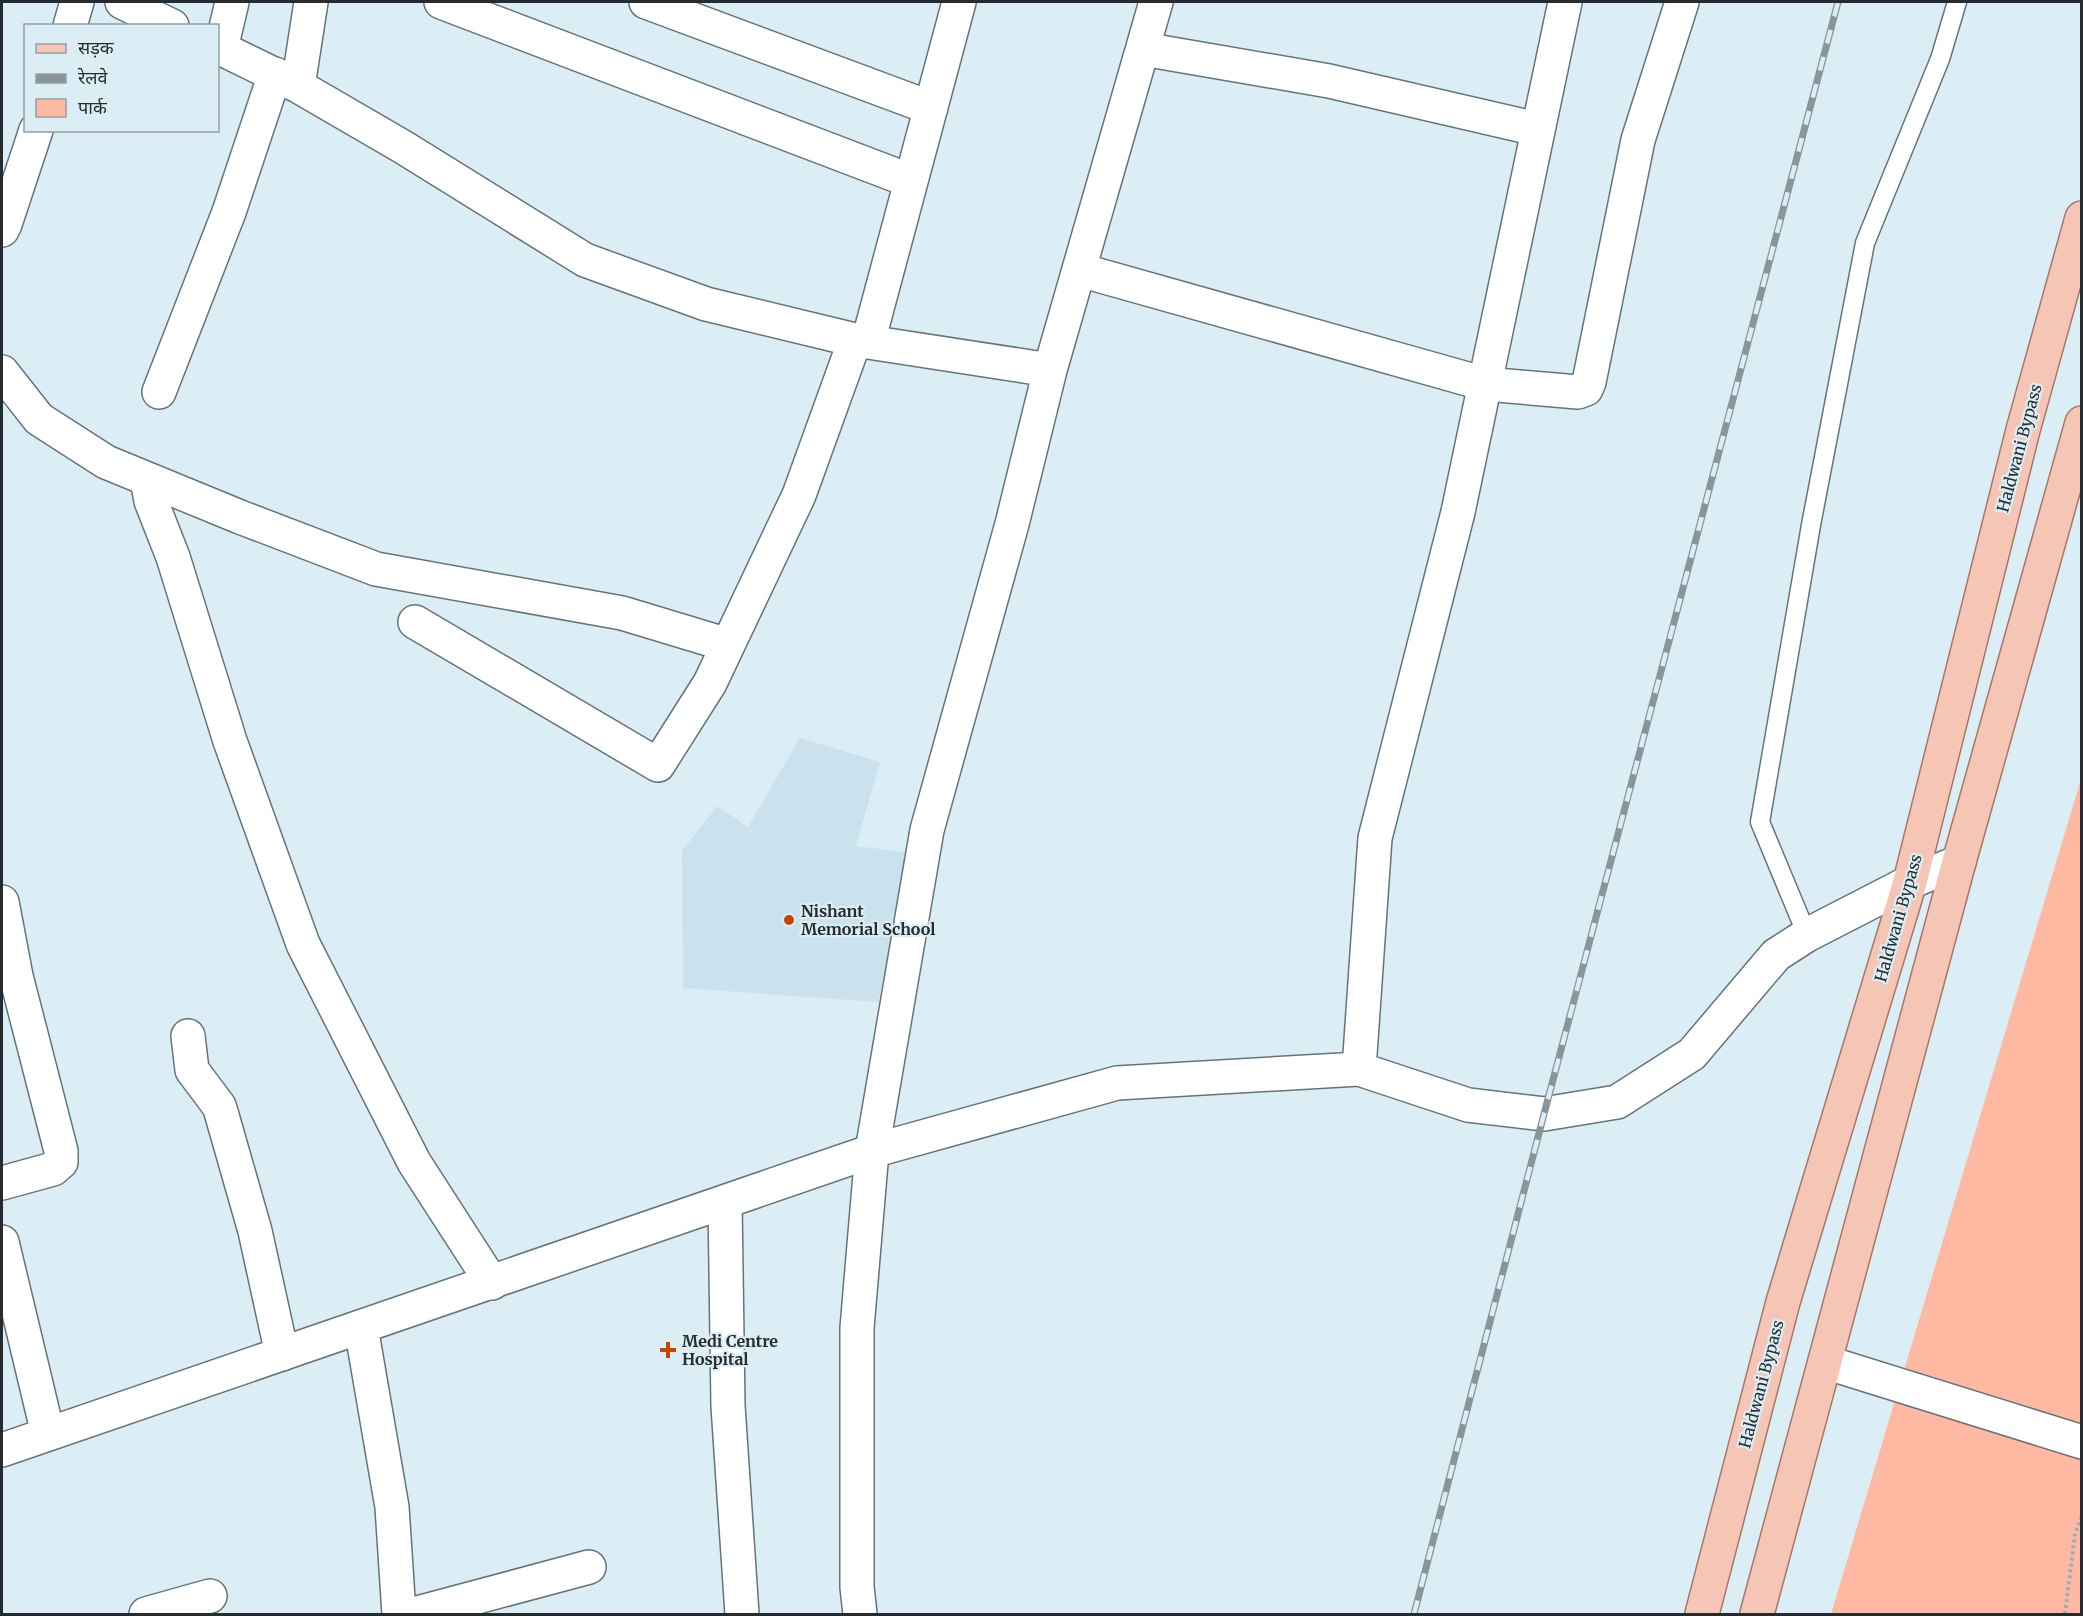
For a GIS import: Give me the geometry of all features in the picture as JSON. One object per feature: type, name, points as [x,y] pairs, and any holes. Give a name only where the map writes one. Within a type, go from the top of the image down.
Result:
[{"type":"main road","name":"Haldwani Bypass","points":[[1702,1614],[1783,1302],[1910,882],[2023,430],[2082,218]]},
{"type":"main road","points":[[1757,1614],[1959,862],[2082,423]]},
{"type":"street","points":[[71,24],[77,2]]},
{"type":"street","points":[[122,2],[168,24]]},
{"type":"street","points":[[232,2],[219,48],[287,80],[413,153],[585,260],[706,304],[861,341],[1050,370]]},
{"type":"street","points":[[159,392],[229,212],[287,80],[311,2]]},
{"type":"street","points":[[441,2],[911,181]]},
{"type":"street","points":[[646,2],[931,108]]},
{"type":"street","points":[[860,1614],[857,1587],[857,1328],[872,1152],[927,830],[1012,524],[1050,370],[1156,2]]},
{"type":"street","points":[[1359,1069],[1375,838],[1458,512],[1565,2]]},
{"type":"street","points":[[1080,270],[1485,384],[1578,392],[1586,389],[1638,140],[1682,2]]},
{"type":"street","points":[[415,622],[658,765],[710,683],[799,495],[861,341],[911,181],[931,108],[951,4]]},
{"type":"street","points":[[1143,49],[1329,81],[1537,129]]},
{"type":"street","points":[[2,230],[35,132]]},
{"type":"street","points":[[2,372],[39,418],[106,462],[376,569],[622,613],[728,645]]},
{"type":"street","points":[[147,479],[151,501],[173,557],[230,741],[303,944],[414,1162],[492,1283]]},
{"type":"street","points":[[2,1450],[872,1152],[1117,1083],[1359,1069],[1468,1105],[1544,1114],[1617,1102],[1692,1054],[1776,955],[1807,935],[1910,882],[1959,862]]},
{"type":"street","points":[[2,902],[16,976],[61,1151],[61,1162],[53,1169],[2,1183]]},
{"type":"street","points":[[188,1036],[192,1070],[221,1112],[255,1231],[282,1354]]},
{"type":"street","points":[[725,1203],[728,1406],[742,1614]]},
{"type":"street","points":[[2,1242],[48,1434]]},
{"type":"street","points":[[361,1327],[392,1508],[399,1614]]},
{"type":"street","points":[[1825,1362],[2082,1442]]},
{"type":"street","points":[[414,1614],[589,1567]]},
{"type":"street","points":[[146,1614],[210,1596]]},
{"type":"lane","points":[[1807,935],[1760,822],[1810,525],[1865,243],[1940,59],[1957,2]]},
{"type":"path","points":[[2064,1614],[2075,1534],[2082,1516]]},
{"type":"shaded area","name":"Nishant Memorial School","points":[[800,738],[880,762],[856,846],[911,853],[878,1002],[683,988],[682,851],[717,806],[748,827]]},
{"type":"green space","points":[[2081,779],[2081,1614],[1831,1614]]},
{"type":"railway","points":[[1414,1614],[1838,2]]},
{"type":"place","name":"Nishant Memorial School","points":[[789,920]]},
{"type":"place","name":"Medi Centre Hospital","points":[[668,1350]]}]
